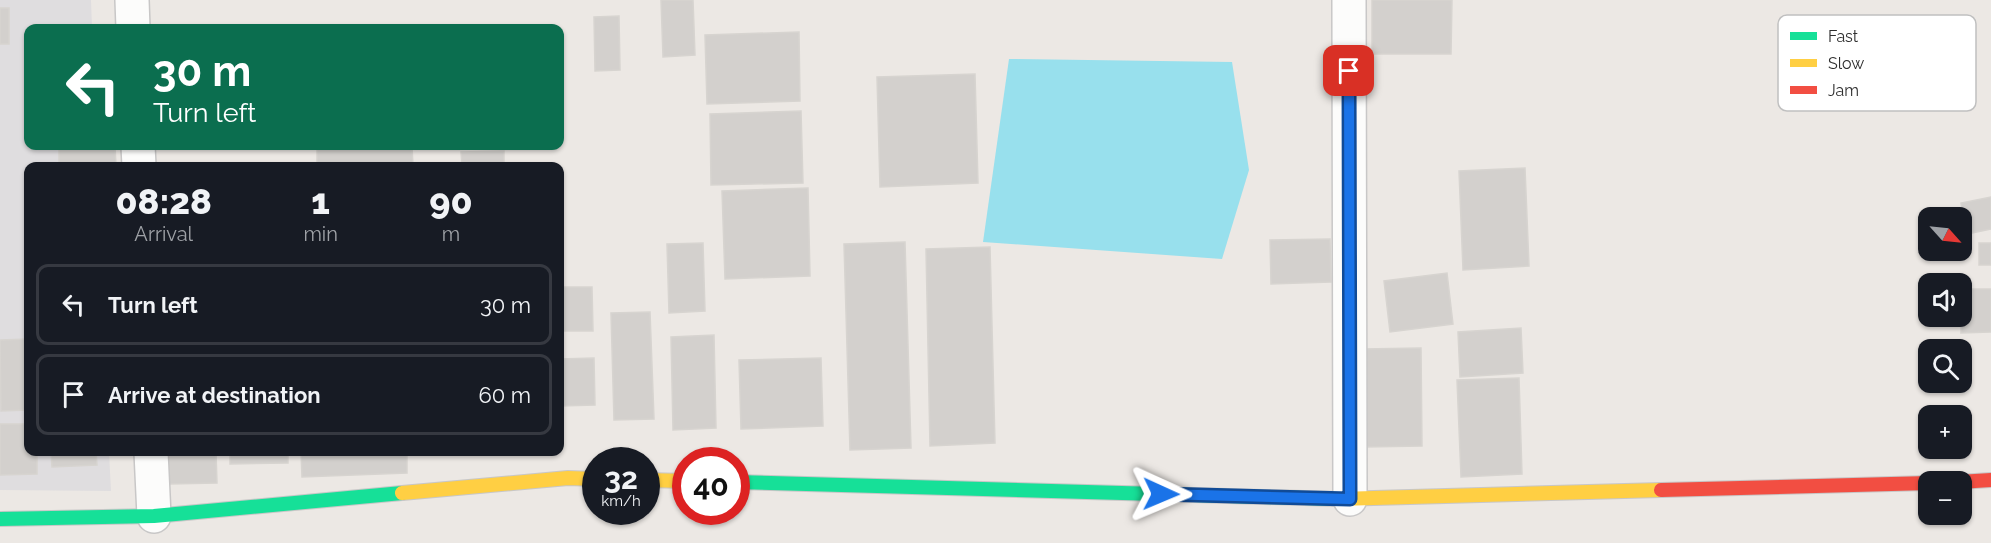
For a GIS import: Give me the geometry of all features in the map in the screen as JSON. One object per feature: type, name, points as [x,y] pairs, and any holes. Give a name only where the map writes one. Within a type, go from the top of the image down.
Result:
[{"type":"street","points":[[132,0],[133,24]]},
{"type":"street","points":[[1349,0],[1350,499]]},
{"type":"street","points":[[151,456],[154,516]]},
{"type":"street","points":[[0,519],[154,516],[582,478]]},
{"type":"street","points":[[1972,481],[1991,480]]},
{"type":"street","points":[[750,482],[1350,499],[1918,483]]},
{"type":"shaded area","points":[[0,0],[91,0],[92,24],[24,24],[24,150],[97,150],[98,162],[24,162],[24,456],[109,456],[111,491],[0,490]]},
{"type":"water","points":[[1009,59],[1232,62],[1249,170],[1222,259],[983,242]]},
{"type":"building","points":[[661,0],[693,0],[695,55],[663,57]]},
{"type":"building","points":[[1372,0],[1452,0],[1451,54],[1372,54]]},
{"type":"building","points":[[0,8],[9,8],[9,44],[0,44]]},
{"type":"building","points":[[619,16],[620,70],[595,71],[594,17]]},
{"type":"building","points":[[799,32],[800,101],[707,104],[705,35]]},
{"type":"building","points":[[975,74],[978,183],[880,187],[877,77]]},
{"type":"building","points":[[801,111],[803,183],[711,185],[710,114]]},
{"type":"building","points":[[59,150],[115,150],[116,162],[59,162]]},
{"type":"building","points":[[317,150],[412,150],[413,162],[317,162]]},
{"type":"building","points":[[504,151],[504,162],[462,162],[461,152]]},
{"type":"building","points":[[1525,168],[1529,266],[1463,270],[1459,171]]},
{"type":"building","points":[[808,188],[810,276],[725,279],[722,191]]},
{"type":"building","points":[[1991,197],[1991,229],[1972,233],[1972,207],[1962,207],[1961,203]]},
{"type":"building","points":[[1330,239],[1331,282],[1271,284],[1270,240]]},
{"type":"building","points":[[905,242],[911,448],[850,450],[844,244]]},
{"type":"building","points":[[703,243],[705,311],[669,313],[667,244]]},
{"type":"building","points":[[1979,243],[1991,243],[1991,265],[1979,265]]},
{"type":"building","points":[[990,247],[995,443],[930,446],[926,249]]},
{"type":"building","points":[[1447,273],[1453,324],[1390,332],[1384,281]]},
{"type":"building","points":[[564,287],[592,287],[593,331],[564,331]]},
{"type":"building","points":[[1972,289],[1991,289],[1991,332],[1961,333],[1961,327],[1972,327]]},
{"type":"building","points":[[650,312],[654,419],[614,420],[611,313]]},
{"type":"building","points":[[1521,328],[1523,373],[1460,377],[1458,332]]},
{"type":"building","points":[[714,335],[716,428],[673,430],[671,337]]},
{"type":"building","points":[[24,339],[24,410],[1,411],[0,340]]},
{"type":"building","points":[[1421,348],[1422,446],[1364,447],[1363,349]]},
{"type":"building","points":[[594,358],[595,405],[564,406],[564,359]]},
{"type":"building","points":[[821,358],[823,426],[741,429],[739,360]]},
{"type":"building","points":[[1519,378],[1522,474],[1461,477],[1457,380]]},
{"type":"building","points":[[0,424],[24,424],[24,456],[37,456],[37,474],[0,475]]},
{"type":"building","points":[[51,456],[96,456],[97,465],[52,467]]},
{"type":"building","points":[[168,456],[216,456],[217,483],[169,484]]},
{"type":"building","points":[[230,456],[288,456],[288,463],[230,464]]},
{"type":"building","points":[[301,456],[407,456],[407,473],[302,477]]},
{"type":"traffic: fast","points":[[750,482],[1338,499]]},
{"type":"traffic: fast","points":[[0,519],[154,516],[402,493]]},
{"type":"traffic: slow","points":[[402,493],[582,478]]},
{"type":"traffic: slow","points":[[660,480],[672,481]]},
{"type":"traffic: slow","points":[[1338,499],[1661,490]]},
{"type":"traffic: jam","points":[[1972,481],[1991,480]]},
{"type":"traffic: jam","points":[[1661,490],[1918,483]]},
{"type":"route","points":[[1161,494],[1350,499],[1349,71]]}]
